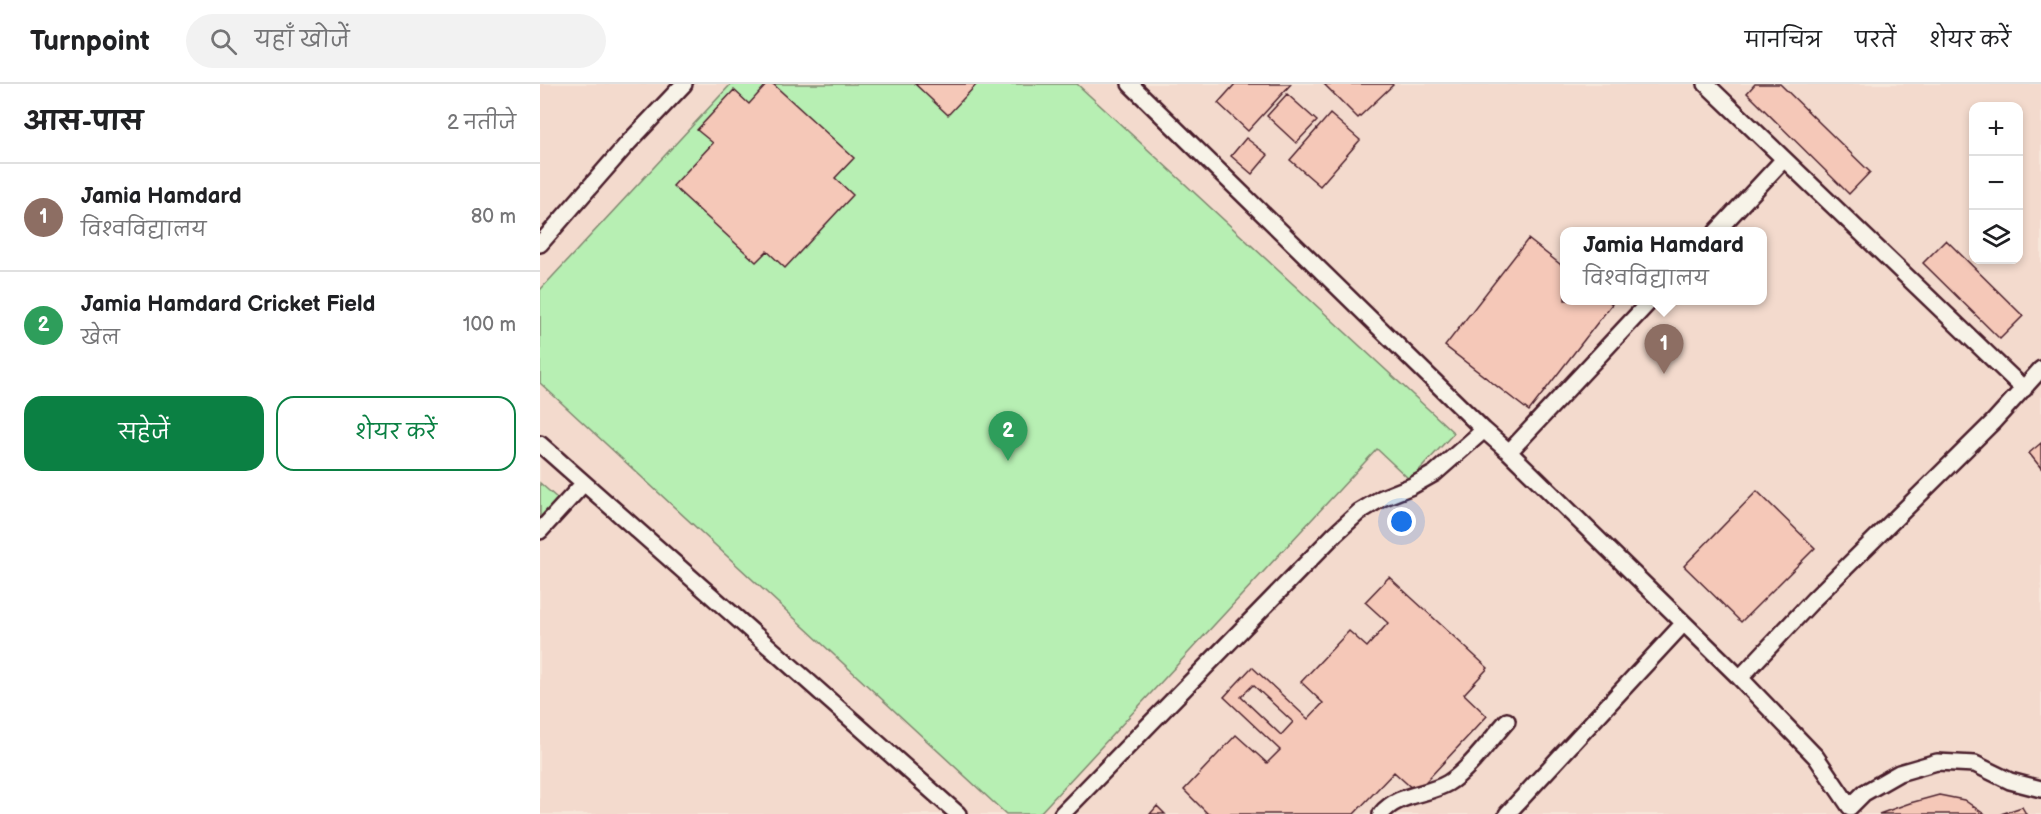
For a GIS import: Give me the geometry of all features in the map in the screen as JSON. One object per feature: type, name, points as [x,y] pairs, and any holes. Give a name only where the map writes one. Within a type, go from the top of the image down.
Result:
[{"type":"lane","points":[[540,244],[629,142],[684,84]]},
{"type":"lane","points":[[1130,84],[1740,678],[1816,757],[1848,810],[1864,793],[1899,773],[1936,762],[1975,765],[2010,781],[2041,789]]},
{"type":"lane","points":[[1706,84],[2024,389]]},
{"type":"lane","points":[[1720,227],[1784,159]]},
{"type":"lane","points":[[1509,452],[1646,305]]},
{"type":"lane","points":[[1740,678],[1814,599],[1993,422],[2041,369]]},
{"type":"lane","points":[[1062,814],[1359,512],[1382,498],[1412,486],[1435,473],[1484,430]]},
{"type":"lane","points":[[540,444],[958,814]]},
{"type":"lane","points":[[540,531],[584,483]]},
{"type":"lane","points":[[1507,814],[1683,624]]},
{"type":"lane","points":[[1381,814],[1386,807],[1403,798],[1447,784],[1460,774],[1507,721]]},
{"type":"shaded area","points":[[540,84],[2041,84],[2041,814],[540,814]]},
{"type":"green space","points":[[731,84],[1077,84],[1454,433],[1410,480],[1377,449],[1039,814],[1006,814],[540,383],[540,290]]},
{"type":"green space","points":[[540,483],[566,506],[540,533]]},
{"type":"building","points":[[767,84],[773,84],[854,158],[835,178],[853,195],[785,268],[767,251],[756,262],[673,186],[713,143],[697,130],[734,90],[749,104]]},
{"type":"building","points":[[915,84],[977,84],[948,115]]},
{"type":"building","points":[[1235,84],[1291,84],[1248,131],[1218,103]]},
{"type":"building","points":[[1324,84],[1392,84],[1393,85],[1358,118]]},
{"type":"building","points":[[1755,84],[1780,84],[1870,172],[1849,194],[1747,93]]},
{"type":"building","points":[[1287,94],[1317,121],[1296,143],[1267,116]]},
{"type":"building","points":[[1330,114],[1360,140],[1320,186],[1290,160]]},
{"type":"building","points":[[1246,138],[1268,155],[1252,174],[1231,156]]},
{"type":"building","points":[[1528,239],[1560,264],[1560,305],[1611,305],[1529,411],[1445,346]]},
{"type":"building","points":[[1946,240],[2023,316],[2000,339],[1923,263]]},
{"type":"building","points":[[2041,443],[2041,468],[2029,453]]},
{"type":"building","points":[[1757,491],[1815,548],[1741,622],[1684,566]]},
{"type":"building","points":[[1389,577],[1488,668],[1464,694],[1487,716],[1416,792],[1394,772],[1354,814],[1208,814],[1184,790],[1236,735],[1267,763],[1280,750],[1224,697],[1252,667],[1308,719],[1323,703],[1301,682],[1349,631],[1367,647],[1388,623],[1365,602]],"holes":[[[1253,685],[1293,722],[1281,735],[1241,697]]]},
{"type":"building","points":[[1939,795],[1964,800],[1984,814],[1879,814],[1910,803]]},
{"type":"building","points":[[1157,806],[1165,814],[1150,814]]},
{"type":"building","points":[[2022,807],[2026,814],[2001,814]]},
{"type":"place","name":"Jamia Hamdard","points":[[1664,374]]},
{"type":"place","name":"Jamia Hamdard Cricket Field","points":[[1008,461]]}]
